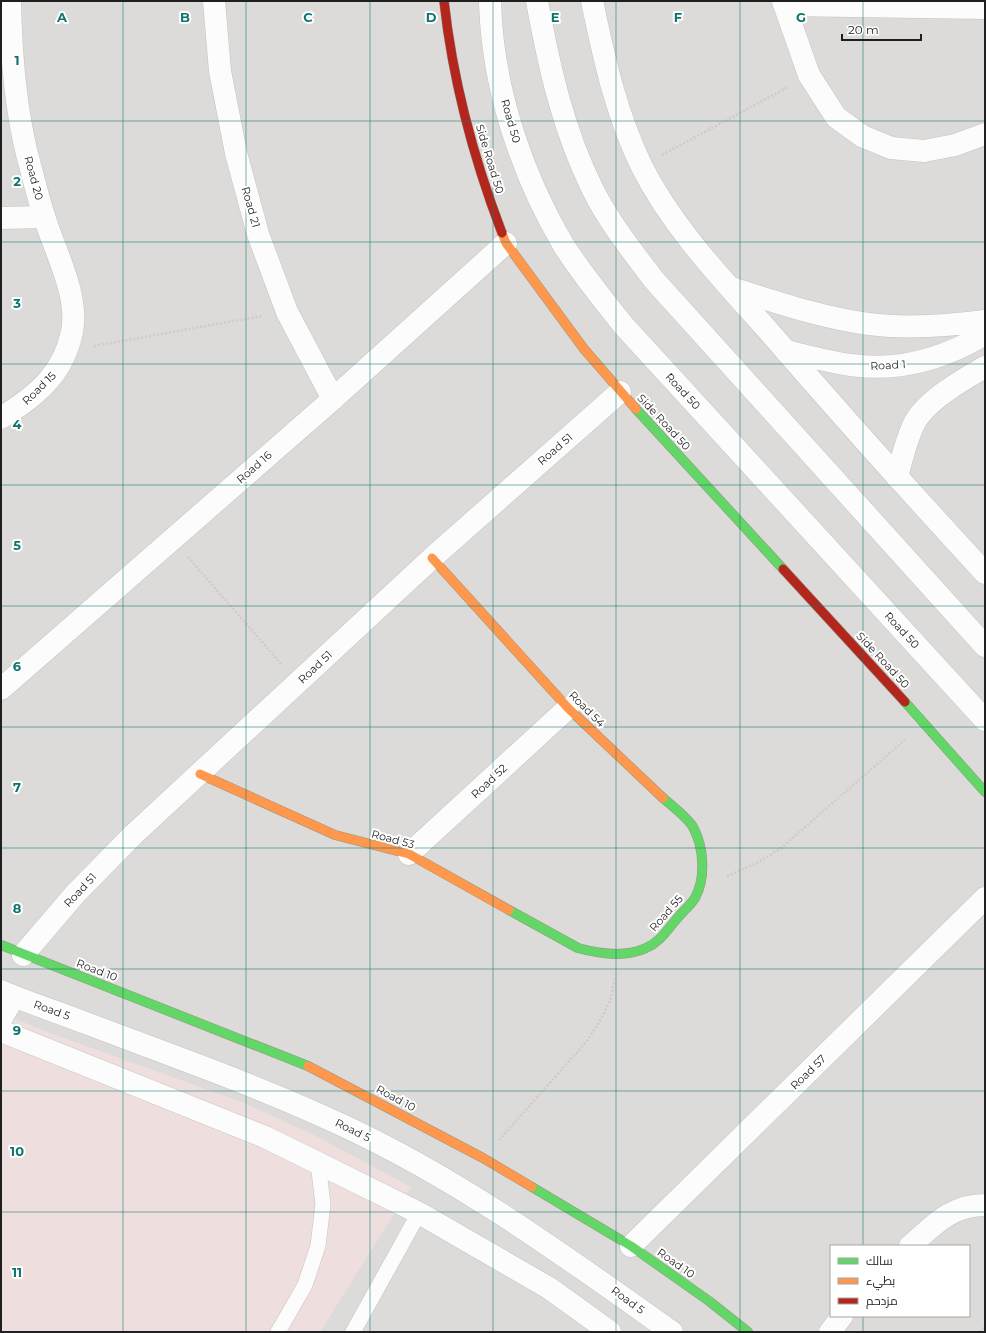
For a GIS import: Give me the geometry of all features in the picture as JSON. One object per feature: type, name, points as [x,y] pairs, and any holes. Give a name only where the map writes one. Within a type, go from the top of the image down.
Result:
[{"type":"street","name":"Road 21","points":[[214,1],[220,71],[236,153],[258,234],[288,312],[333,398]]},
{"type":"street","name":"Side Road 50","points":[[444,1],[448,38],[462,108],[481,177],[506,243],[584,349],[620,392],[924,723],[985,792]]},
{"type":"street","name":"Road 50","points":[[490,1],[495,58],[506,108],[521,156],[540,202],[564,246],[592,288],[624,326],[985,720]]},
{"type":"street","points":[[538,1],[555,89],[571,141],[593,190],[621,237],[654,280],[985,646]]},
{"type":"street","points":[[592,1],[616,106],[642,166],[663,204],[695,247],[897,477],[985,573]]},
{"type":"street","points":[[985,8],[783,3],[809,75],[836,117],[862,136],[891,148],[924,151],[955,145],[985,134]]},
{"type":"street","name":"Road 20","points":[[7,14],[17,94],[27,153],[44,217],[70,291],[73,318],[72,331],[67,350]]},
{"type":"street","points":[[1,218],[44,217]]},
{"type":"street","name":"Road 16","points":[[1,689],[333,398],[506,243]]},
{"type":"street","points":[[731,288],[802,310],[870,324],[941,326],[985,321]]},
{"type":"street","name":"Road 1","points":[[786,351],[851,365],[883,367],[914,363],[944,354],[985,334]]},
{"type":"street","name":"Road 15","points":[[1,418],[21,406],[41,388],[59,368],[67,350]]},
{"type":"street","points":[[897,477],[904,449],[916,421],[940,395],[985,367]]},
{"type":"street","name":"Road 51","points":[[23,955],[81,888],[132,836],[432,558],[620,392]]},
{"type":"street","name":"Road 54","points":[[432,558],[568,708],[693,826],[700,844],[702,864],[700,883]]},
{"type":"street","name":"Road 52","points":[[409,854],[568,708]]},
{"type":"street","name":"Road 53","points":[[200,774],[335,835],[384,849],[409,854],[578,948],[597,954],[618,955]]},
{"type":"street","name":"Road 55","points":[[618,955],[637,951],[656,943],[694,897],[700,883]]},
{"type":"street","name":"Road 57","points":[[631,1246],[985,898]]},
{"type":"street","name":"Road 10","points":[[1,945],[23,955],[172,1011],[316,1069],[483,1158],[631,1246],[709,1301],[748,1332]]},
{"type":"street","points":[[1,1019],[7,994]]},
{"type":"street","name":"Road 5","points":[[7,994],[274,1095],[372,1140],[480,1199],[545,1241],[672,1332]]},
{"type":"street","points":[[1,1031],[266,1137],[419,1213],[549,1288],[610,1332]]},
{"type":"street","points":[[911,1245],[947,1214],[971,1205],[985,1205]]},
{"type":"street","points":[[830,1332],[841,1317]]},
{"type":"lane","points":[[278,1332],[305,1285],[318,1246],[323,1204],[318,1163]]},
{"type":"lane","points":[[353,1332],[419,1213]]},
{"type":"path","points":[[642,166],[809,75]]},
{"type":"path","points":[[67,350],[288,312]]},
{"type":"path","points":[[172,539],[298,683]]},
{"type":"path","points":[[700,883],[728,876],[755,864],[780,848],[924,723]]},
{"type":"path","points":[[483,1158],[587,1041],[600,1022],[610,1001],[616,978],[618,955]]},
{"type":"path","points":[[980,1332],[985,1327]]},
{"type":"shaded area","points":[[1,1],[985,1],[985,1332],[1,1332]]},
{"type":"shaded area","points":[[1,1013],[50,1033],[242,1102],[318,1137],[411,1187],[320,1332],[1,1332]]},
{"type":"traffic: fast","points":[[636,409],[783,569]]},
{"type":"traffic: fast","points":[[905,702],[985,792]]},
{"type":"traffic: fast","points":[[509,910],[578,948],[604,953],[621,954],[638,951],[651,946],[691,904],[699,890],[702,872],[700,844],[691,823],[663,798]]},
{"type":"traffic: fast","points":[[1,945],[308,1066]]},
{"type":"traffic: fast","points":[[532,1187],[631,1246],[709,1301],[748,1332]]},
{"type":"traffic: slow","points":[[502,233],[506,243],[584,349],[636,409]]},
{"type":"traffic: slow","points":[[432,558],[568,708],[663,798]]},
{"type":"traffic: slow","points":[[200,774],[335,835],[409,854],[509,910]]},
{"type":"traffic: slow","points":[[308,1066],[483,1158],[532,1187]]},
{"type":"traffic: jam","points":[[444,1],[453,61],[473,148],[502,233]]},
{"type":"traffic: jam","points":[[783,569],[905,702]]}]
